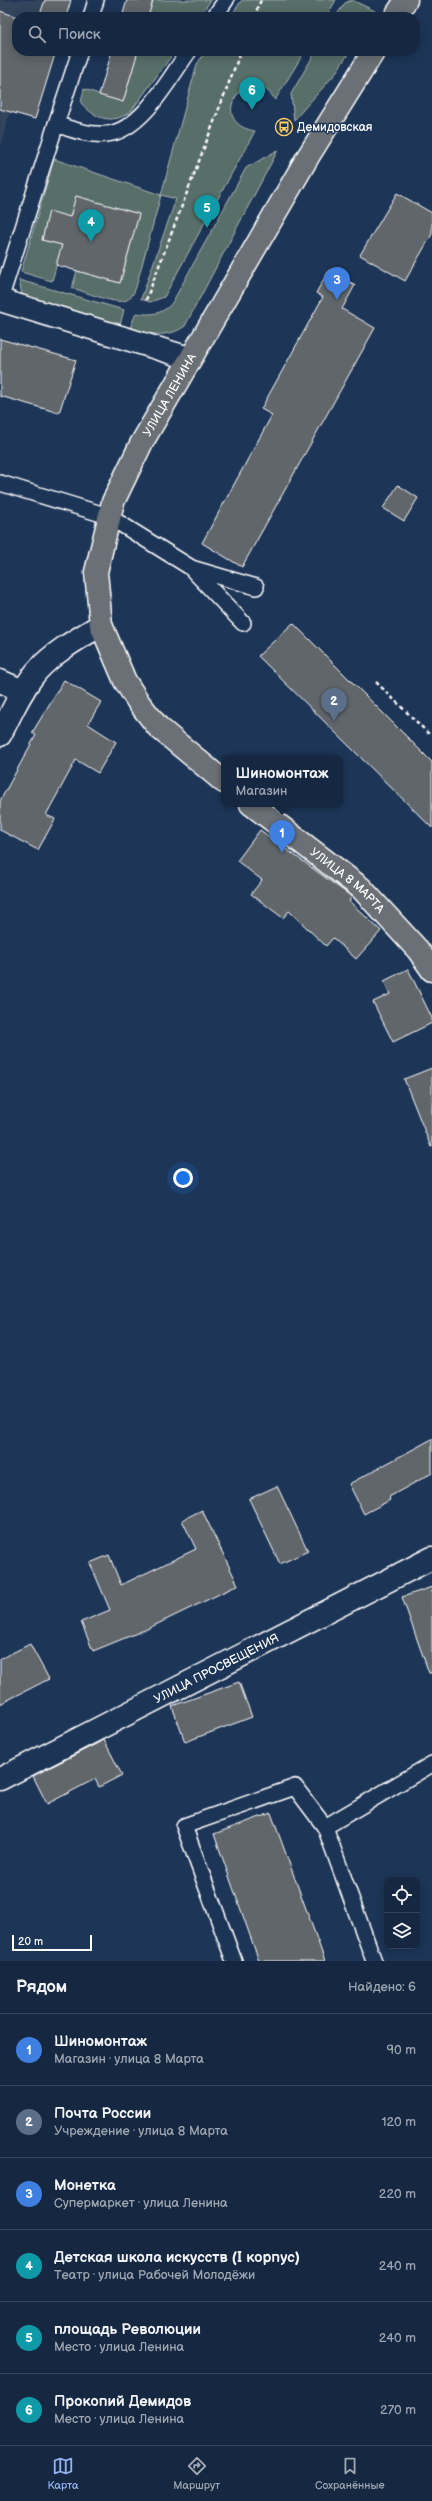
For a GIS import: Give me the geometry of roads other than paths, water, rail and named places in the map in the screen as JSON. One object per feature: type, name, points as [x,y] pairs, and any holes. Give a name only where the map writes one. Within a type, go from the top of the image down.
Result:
[{"type":"main road","points":[[398,12],[406,0]]},
{"type":"main road","name":"УЛИЦА ЛЕНИНА","points":[[101,625],[96,572],[108,516],[125,475],[189,358],[309,155],[371,56]]},
{"type":"main road","points":[[101,625],[115,662],[139,703],[168,736],[221,780]]},
{"type":"main road","name":"УЛИЦА 8 МАРТА","points":[[255,807],[361,888],[418,950],[432,970]]},
{"type":"street","points":[[0,300],[189,358]]},
{"type":"street","points":[[0,735],[23,691],[37,671],[76,639],[101,625]]},
{"type":"street","points":[[0,681],[23,691]]},
{"type":"street","name":"УЛИЦА ПРОСВЕЩЕНИЯ","points":[[0,1779],[432,1558]]},
{"type":"lane","points":[[92,12],[96,0]]},
{"type":"lane","points":[[218,12],[226,0]]},
{"type":"lane","points":[[0,300],[78,56]]},
{"type":"lane","points":[[56,124],[81,132],[106,134],[127,127],[145,112],[185,56]]},
{"type":"lane","points":[[0,483],[108,516],[190,568],[243,623]]},
{"type":"lane","points":[[190,568],[256,587]]},
{"type":"lane","points":[[325,1827],[432,1764]]},
{"type":"lane","points":[[234,1961],[184,1826],[295,1787],[325,1827],[374,1961]]},
{"type":"place","name":"Прокопий Демидов","points":[[252,110]]},
{"type":"place","name":"Демидовская","points":[[284,127]]},
{"type":"place","name":"площадь Революции","points":[[207,228]]},
{"type":"place","name":"Детская школа искусств (I корпус)","points":[[91,242]]},
{"type":"place","name":"Монетка","points":[[337,300]]},
{"type":"place","name":"Почта России","points":[[334,721]]},
{"type":"place","name":"Шиномонтаж","points":[[282,853]]}]
